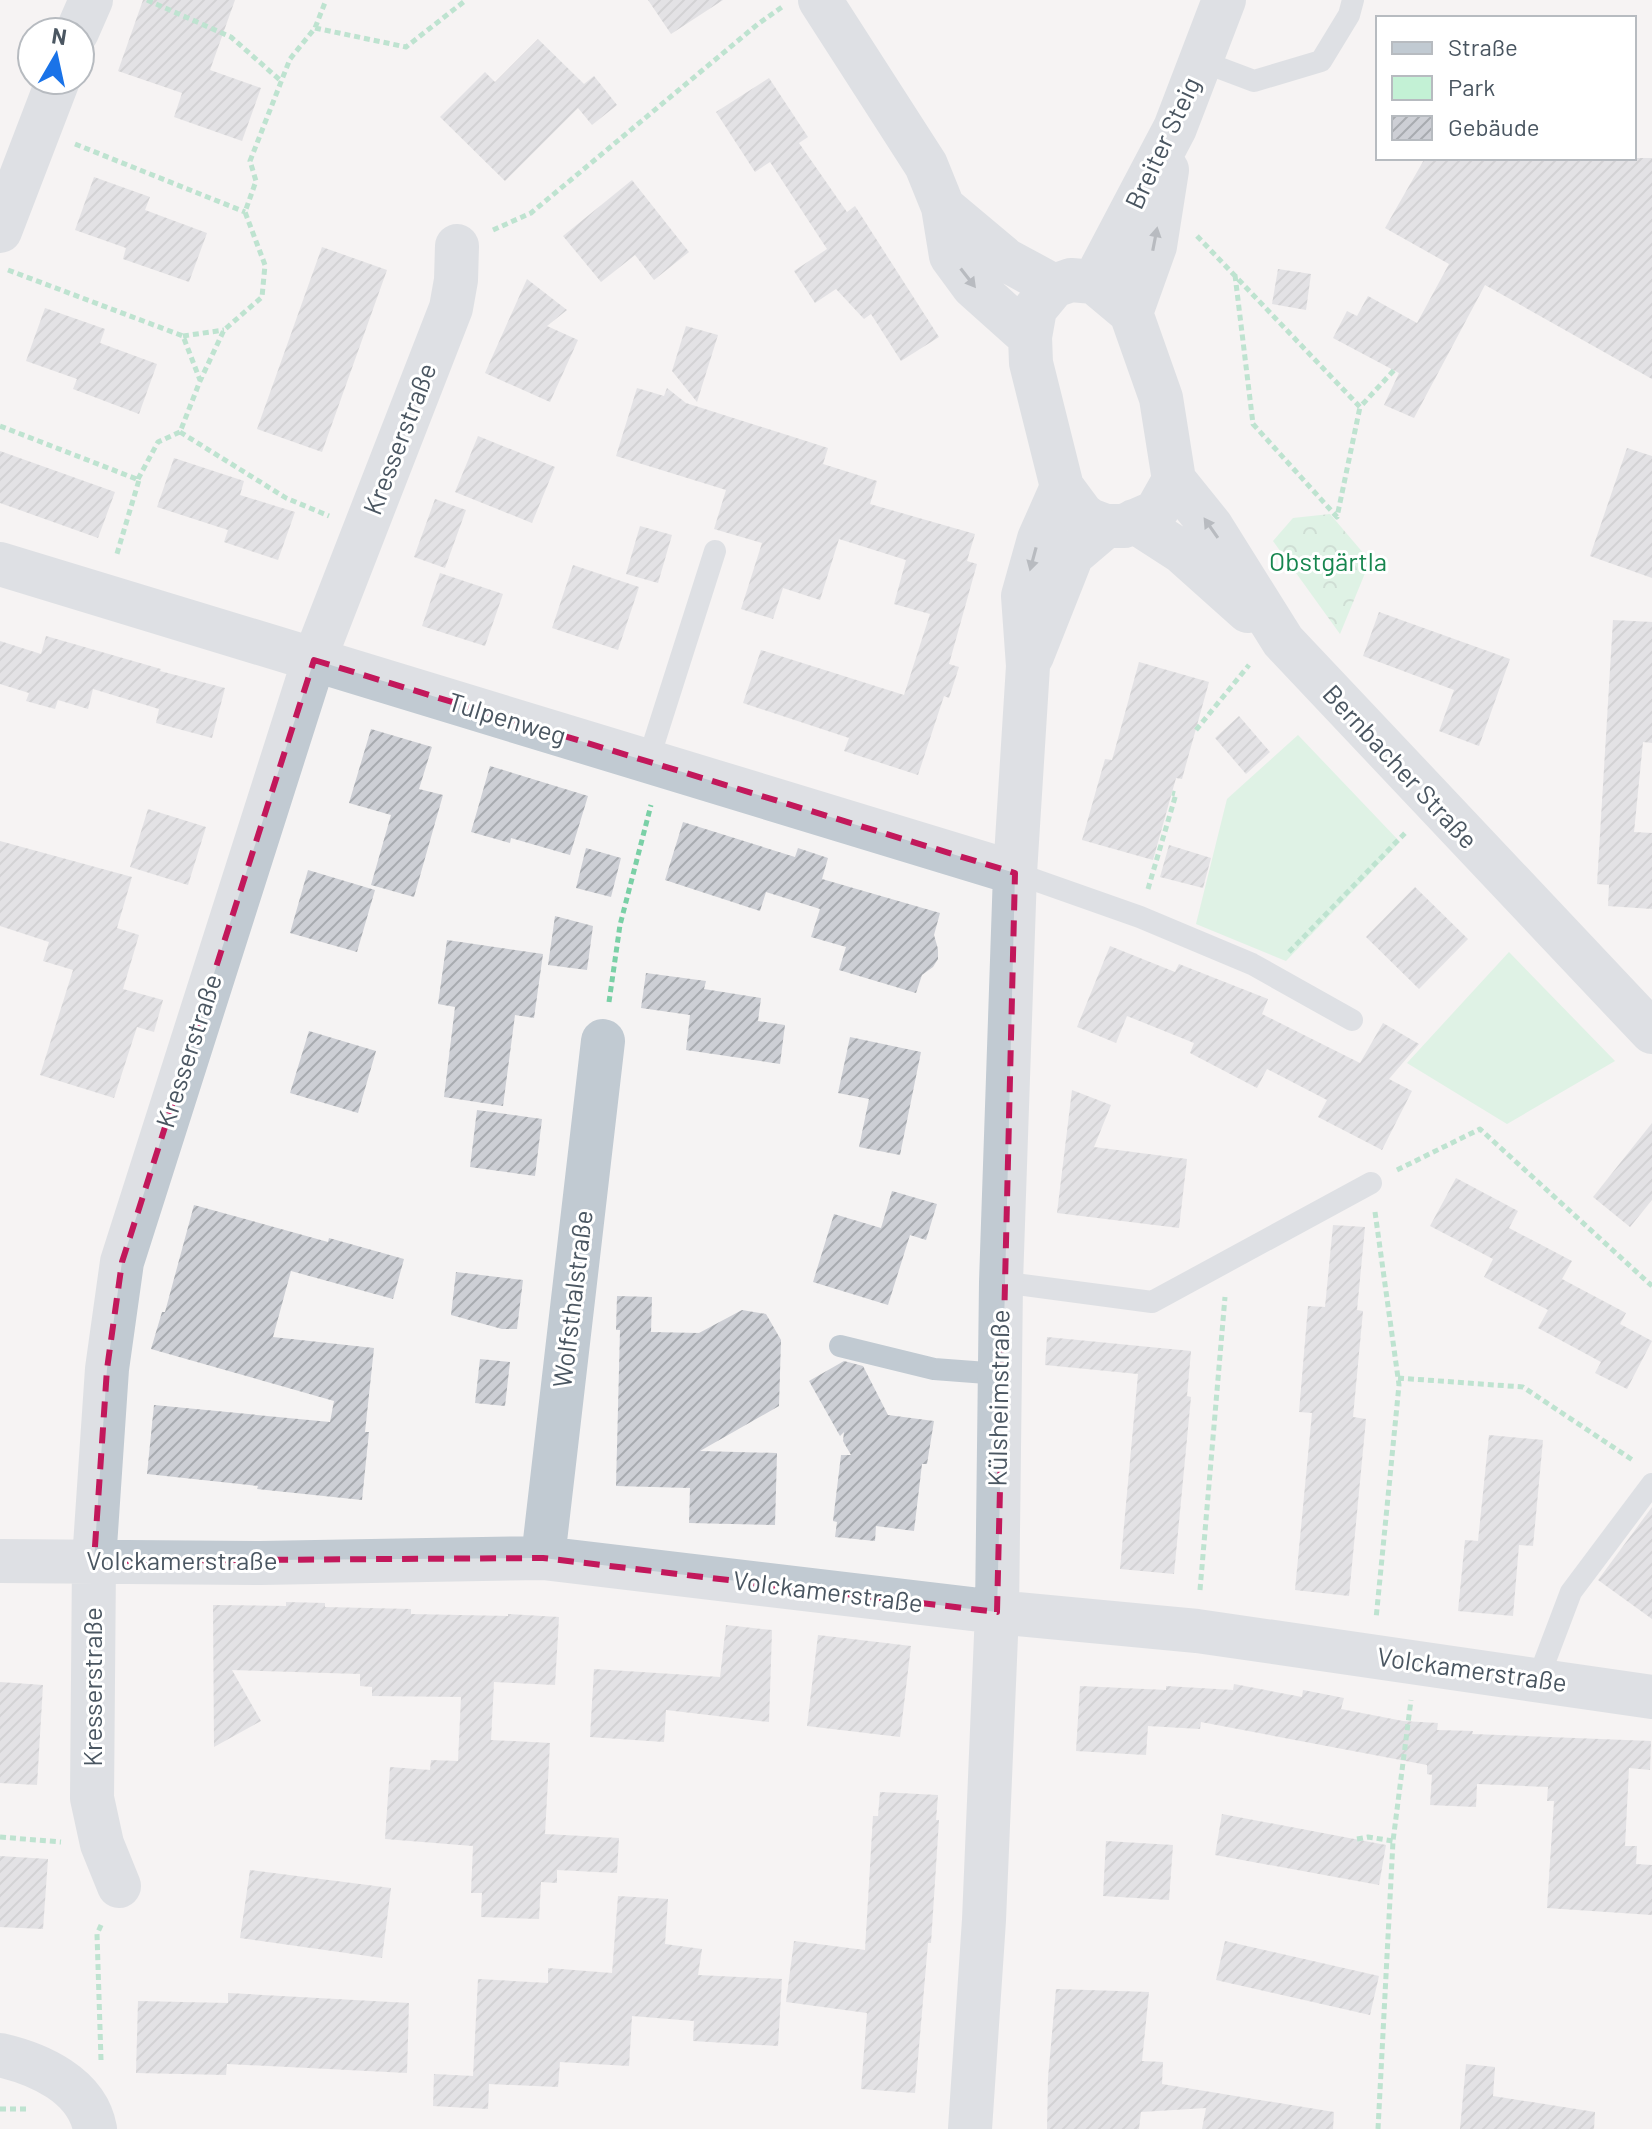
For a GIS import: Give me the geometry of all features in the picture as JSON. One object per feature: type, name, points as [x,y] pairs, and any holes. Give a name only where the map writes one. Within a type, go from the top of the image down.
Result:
[{"type":"street","points":[[820,0],[926,165],[943,207],[951,256],[973,286],[1030,337],[1031,363],[1062,487],[1082,514],[1120,524],[1182,552],[1266,653]]},
{"type":"street","name":"Breiter Steig","points":[[1030,337],[1035,309],[1074,284],[1175,128],[1224,0]]},
{"type":"street","points":[[0,231],[52,96]]},
{"type":"street","points":[[1174,480],[1161,398],[1131,313],[1155,246],[1175,128]]},
{"type":"street","points":[[943,207],[1006,260],[1074,284],[1131,313]]},
{"type":"street","name":"Kresserstraße","points":[[119,1886],[102,1844],[92,1798],[94,1561],[107,1369],[122,1262],[314,660],[451,308],[457,246]]},
{"type":"street","name":"Külsheimstraße","points":[[1028,666],[1072,555],[1120,524],[1156,512],[1174,480]]},
{"type":"street","name":"Bernbacher Straße","points":[[1174,480],[1211,526],[1266,653],[1434,804],[1652,1032]]},
{"type":"street","name":"Külsheimstraße","points":[[970,2129],[984,1920],[997,1612],[1001,1282],[1015,873],[1028,666],[1023,596],[1039,539],[1062,487]]},
{"type":"street","name":"Tulpenweg","points":[[0,564],[1015,873]]},
{"type":"street","name":"Wolfsthalstraße","points":[[543,1558],[603,1041]]},
{"type":"street","name":"Volckamerstraße","points":[[0,1561],[260,1563],[543,1558],[997,1612],[1197,1631],[1652,1697]]},
{"type":"street","points":[[0,2055],[23,2060],[59,2079],[80,2096],[94,2122]]},
{"type":"lane","points":[[1201,61],[1254,81],[1321,61],[1349,15],[1353,0]]},
{"type":"lane","points":[[655,763],[715,551]]},
{"type":"lane","points":[[1015,873],[1140,917],[1268,973],[1352,1020]]},
{"type":"lane","points":[[1001,1282],[1152,1302],[1371,1183]]},
{"type":"lane","points":[[840,1346],[934,1369],[1000,1374]]},
{"type":"lane","points":[[1538,1679],[1571,1592],[1652,1484]]},
{"type":"path","points":[[147,0],[231,37],[281,81]]},
{"type":"path","points":[[105,596],[138,479],[158,442],[180,432],[224,330],[262,297],[265,265],[245,212],[256,181],[250,161],[290,59],[315,28],[326,0]]},
{"type":"path","points":[[315,28],[406,47],[466,0]]},
{"type":"path","points":[[457,246],[531,213],[758,24],[793,0]]},
{"type":"path","points":[[39,130],[245,212]]},
{"type":"path","points":[[1158,222],[1197,237],[1360,407]]},
{"type":"path","points":[[0,267],[183,336],[224,330]]},
{"type":"path","points":[[1235,275],[1253,424],[1337,517],[1360,407],[1396,368]]},
{"type":"path","points":[[183,336],[200,381]]},
{"type":"path","points":[[0,426],[138,479]]},
{"type":"path","points":[[180,432],[286,498],[364,531]]},
{"type":"path","points":[[1196,730],[1266,653]]},
{"type":"path","points":[[603,1041],[620,925],[655,763]]},
{"type":"path","points":[[1140,917],[1176,794],[1172,793]]},
{"type":"path","points":[[1268,973],[1434,804]]},
{"type":"path","points":[[1372,1656],[1398,1378],[1371,1183],[1480,1129],[1652,1286]]},
{"type":"path","points":[[1197,1631],[1228,1260]]},
{"type":"path","points":[[1398,1378],[1523,1387],[1639,1464]]},
{"type":"path","points":[[1378,2129],[1393,1841],[1415,1663]]},
{"type":"path","points":[[0,1837],[102,1844]]},
{"type":"path","points":[[1357,1839],[1368,1837],[1393,1841]]},
{"type":"path","points":[[94,2122],[101,2059],[97,1934],[119,1886]]},
{"type":"highlighted area","points":[[314,660],[1015,873],[997,1612],[543,1558],[94,1561],[107,1369],[122,1262]]},
{"type":"green space","name":"Obstgärtla","points":[[1330,514],[1370,561],[1340,634],[1273,541],[1293,518]]},
{"type":"green space","points":[[1298,735],[1400,842],[1286,961],[1196,924],[1227,799]]},
{"type":"green space","points":[[1509,952],[1615,1061],[1507,1124],[1407,1063]]},
{"type":"building","points":[[143,0],[235,0],[210,70],[261,88],[242,141],[174,117],[182,93],[118,71]]},
{"type":"building","points":[[648,0],[723,0],[671,34]]},
{"type":"building","points":[[538,39],[584,84],[594,76],[617,105],[592,125],[578,108],[505,181],[440,117],[485,72],[495,82]]},
{"type":"building","points":[[769,78],[808,137],[799,143],[847,212],[855,206],[939,337],[901,361],[871,314],[864,319],[836,289],[815,303],[794,271],[827,249],[770,162],[755,172],[716,112]]},
{"type":"building","points":[[1652,158],[1652,379],[1485,285],[1414,418],[1384,405],[1399,373],[1333,338],[1347,311],[1357,316],[1368,296],[1417,323],[1449,264],[1385,228],[1424,160]]},
{"type":"building","points":[[94,177],[150,197],[145,210],[207,233],[189,282],[123,259],[126,248],[75,230]]},
{"type":"building","points":[[632,180],[689,252],[654,280],[635,255],[601,282],[563,236]]},
{"type":"building","points":[[322,247],[387,270],[322,452],[257,429]]},
{"type":"building","points":[[1278,269],[1311,274],[1306,310],[1272,304]]},
{"type":"building","points":[[527,279],[567,310],[547,326],[578,340],[550,402],[485,373]]},
{"type":"building","points":[[45,308],[105,329],[100,343],[157,364],[139,414],[73,389],[77,379],[26,361]]},
{"type":"building","points":[[686,326],[718,335],[697,402],[672,371]]},
{"type":"building","points":[[637,388],[664,396],[667,388],[686,403],[828,448],[823,464],[877,481],[870,504],[975,534],[967,561],[977,564],[949,664],[959,667],[949,698],[944,696],[918,775],[844,751],[849,738],[743,703],[761,650],[904,695],[930,614],[894,604],[906,560],[839,539],[820,600],[783,588],[773,619],[741,609],[762,543],[714,529],[726,490],[616,456]]},
{"type":"building","points":[[478,436],[555,467],[532,523],[455,492]]},
{"type":"building","points":[[1627,448],[1652,456],[1652,578],[1590,556]]},
{"type":"building","points":[[0,451],[115,492],[98,538],[0,503]]},
{"type":"building","points":[[174,458],[244,481],[240,495],[295,512],[278,560],[224,542],[228,530],[157,507]]},
{"type":"building","points":[[435,499],[466,510],[445,568],[414,557]]},
{"type":"building","points":[[640,526],[672,535],[658,583],[626,574]]},
{"type":"building","points":[[573,565],[639,587],[618,650],[552,628]]},
{"type":"building","points":[[440,573],[503,594],[485,646],[422,626]]},
{"type":"building","points":[[1379,612],[1510,659],[1479,746],[1439,731],[1454,690],[1363,656]]},
{"type":"building","points":[[1613,620],[1652,622],[1652,743],[1643,742],[1634,832],[1652,833],[1652,909],[1608,906],[1609,885],[1597,884]]},
{"type":"building","points":[[46,636],[225,688],[212,738],[156,723],[159,709],[93,689],[88,709],[58,700],[55,709],[26,701],[29,693],[0,684],[0,641],[41,654]]},
{"type":"building","points":[[1139,662],[1209,682],[1182,779],[1176,778],[1153,860],[1082,840],[1105,759],[1112,760]]},
{"type":"building","points":[[1239,716],[1270,752],[1246,774],[1215,738]]},
{"type":"building","points":[[371,729],[432,747],[419,789],[443,795],[414,897],[371,885],[391,815],[349,803]]},
{"type":"building","points":[[490,766],[588,796],[570,855],[511,838],[510,843],[471,832]]},
{"type":"building","points":[[148,809],[206,827],[188,885],[130,867]]},
{"type":"building","points":[[683,822],[795,857],[798,848],[828,858],[822,879],[940,913],[934,935],[938,959],[922,975],[916,993],[839,970],[846,947],[811,937],[820,909],[766,892],[760,911],[665,880]]},
{"type":"building","points":[[0,841],[132,877],[117,928],[139,935],[123,989],[163,1000],[154,1032],[137,1027],[114,1098],[40,1075],[73,970],[43,961],[49,942],[0,926]]},
{"type":"building","points":[[1169,845],[1211,858],[1203,888],[1160,877]]},
{"type":"building","points":[[586,848],[621,858],[611,897],[576,888]]},
{"type":"building","points":[[308,870],[375,890],[357,952],[290,933]]},
{"type":"building","points":[[1415,887],[1468,939],[1419,989],[1366,937]]},
{"type":"building","points":[[555,916],[593,926],[587,970],[548,965]]},
{"type":"building","points":[[447,940],[543,954],[534,1018],[515,1015],[503,1106],[444,1097],[455,1007],[438,1004]]},
{"type":"building","points":[[1110,946],[1175,972],[1179,964],[1268,999],[1262,1014],[1360,1063],[1383,1023],[1419,1044],[1389,1079],[1412,1091],[1382,1150],[1318,1117],[1327,1100],[1267,1069],[1257,1088],[1190,1053],[1194,1043],[1127,1016],[1116,1043],[1077,1027]]},
{"type":"building","points":[[646,973],[706,981],[704,989],[761,998],[758,1021],[785,1025],[780,1064],[686,1050],[690,1015],[641,1008]]},
{"type":"building","points":[[309,1031],[376,1051],[358,1113],[290,1093]]},
{"type":"building","points":[[850,1037],[921,1052],[900,1155],[859,1147],[869,1099],[838,1093]]},
{"type":"building","points":[[1072,1090],[1111,1105],[1094,1147],[1187,1159],[1179,1228],[1057,1213]]},
{"type":"building","points":[[477,1110],[542,1119],[535,1176],[470,1167]]},
{"type":"building","points":[[1652,1123],[1652,1200],[1630,1227],[1593,1197]]},
{"type":"building","points":[[1456,1178],[1518,1211],[1509,1228],[1572,1261],[1562,1279],[1626,1313],[1620,1324],[1652,1341],[1627,1389],[1595,1373],[1601,1362],[1538,1328],[1548,1310],[1484,1277],[1493,1259],[1430,1226]]},
{"type":"building","points":[[892,1191],[937,1204],[926,1240],[910,1235],[888,1305],[813,1282],[834,1214],[881,1228]]},
{"type":"building","points":[[194,1205],[328,1242],[329,1238],[404,1259],[393,1299],[291,1271],[273,1337],[374,1348],[362,1500],[147,1474],[154,1405],[330,1422],[334,1401],[151,1349],[162,1312],[165,1312]]},
{"type":"building","points":[[1333,1225],[1365,1227],[1357,1310],[1363,1311],[1353,1417],[1366,1419],[1349,1596],[1295,1590],[1312,1413],[1299,1412],[1308,1306],[1325,1307]]},
{"type":"building","points":[[456,1272],[523,1280],[517,1329],[502,1329],[451,1315]]},
{"type":"building","points":[[617,1296],[652,1297],[651,1332],[699,1333],[742,1310],[766,1314],[781,1340],[779,1406],[700,1451],[777,1453],[775,1525],[689,1523],[690,1488],[616,1486],[620,1330],[616,1330]]},
{"type":"building","points":[[1047,1337],[1191,1351],[1187,1396],[1191,1397],[1174,1574],[1120,1569],[1138,1374],[1045,1365]]},
{"type":"building","points":[[480,1359],[510,1362],[505,1406],[475,1403]]},
{"type":"building","points":[[844,1361],[863,1366],[888,1415],[934,1421],[927,1464],[922,1464],[914,1531],[876,1526],[875,1541],[835,1537],[837,1522],[833,1521],[841,1455],[851,1455],[843,1441],[844,1432],[840,1436],[809,1381]]},
{"type":"building","points":[[1489,1435],[1543,1440],[1533,1546],[1519,1545],[1513,1616],[1458,1611],[1465,1540],[1478,1541]]},
{"type":"building","points":[[1652,1507],[1652,1619],[1598,1580]]},
{"type":"building","points":[[286,1602],[325,1603],[325,1607],[411,1609],[411,1614],[559,1617],[555,1685],[494,1682],[491,1740],[550,1743],[545,1834],[619,1838],[617,1873],[557,1870],[557,1883],[541,1882],[539,1919],[481,1917],[482,1893],[471,1893],[473,1846],[385,1839],[390,1767],[430,1770],[431,1760],[458,1761],[461,1697],[372,1696],[372,1687],[360,1686],[360,1674],[232,1670],[261,1721],[214,1747],[213,1605],[286,1606]]},
{"type":"building","points":[[726,1625],[772,1630],[769,1722],[666,1710],[664,1742],[590,1737],[594,1669],[720,1677]]},
{"type":"building","points":[[818,1635],[911,1646],[900,1737],[807,1726]]},
{"type":"building","points":[[0,1682],[43,1685],[37,1785],[0,1783]]},
{"type":"building","points":[[1234,1684],[1302,1697],[1303,1690],[1344,1698],[1341,1709],[1403,1721],[1438,1723],[1437,1730],[1651,1741],[1650,1770],[1629,1768],[1625,1846],[1637,1846],[1636,1864],[1652,1865],[1652,1915],[1547,1908],[1554,1801],[1547,1801],[1548,1787],[1477,1784],[1476,1807],[1430,1805],[1432,1775],[1427,1774],[1427,1765],[1201,1722],[1200,1729],[1148,1726],[1146,1755],[1076,1751],[1080,1686],[1233,1690]]},
{"type":"building","points":[[880,1792],[938,1795],[931,1943],[928,1943],[915,2093],[861,2089],[867,2013],[786,2002],[794,1941],[865,1950],[873,1816],[878,1816]]},
{"type":"building","points":[[1222,1814],[1386,1845],[1379,1885],[1215,1855]]},
{"type":"building","points":[[1106,1841],[1173,1845],[1169,1900],[1103,1896]]},
{"type":"building","points":[[0,1856],[48,1859],[43,1929],[0,1927]]},
{"type":"building","points":[[250,1870],[391,1888],[382,1958],[240,1938]]},
{"type":"building","points":[[618,1896],[668,1899],[665,1944],[702,1949],[698,1975],[782,1979],[778,2046],[693,2041],[694,2021],[632,2016],[629,2066],[560,2062],[558,2087],[489,2084],[488,2109],[433,2106],[434,2074],[473,2076],[478,1979],[548,1983],[548,1968],[612,1973]]},
{"type":"building","points":[[1225,1941],[1379,1976],[1370,2015],[1216,1980]]},
{"type":"building","points":[[1056,1989],[1149,1992],[1142,2061],[1163,2062],[1162,2084],[1334,2112],[1333,2129],[1202,2129],[1206,2108],[1141,2112],[1139,2129],[1047,2129]]},
{"type":"building","points":[[228,1993],[409,2003],[407,2073],[227,2064],[226,2075],[136,2073],[138,2001],[228,2003]]},
{"type":"building","points":[[1466,2064],[1495,2067],[1493,2096],[1595,2112],[1594,2129],[1460,2129]]}]
